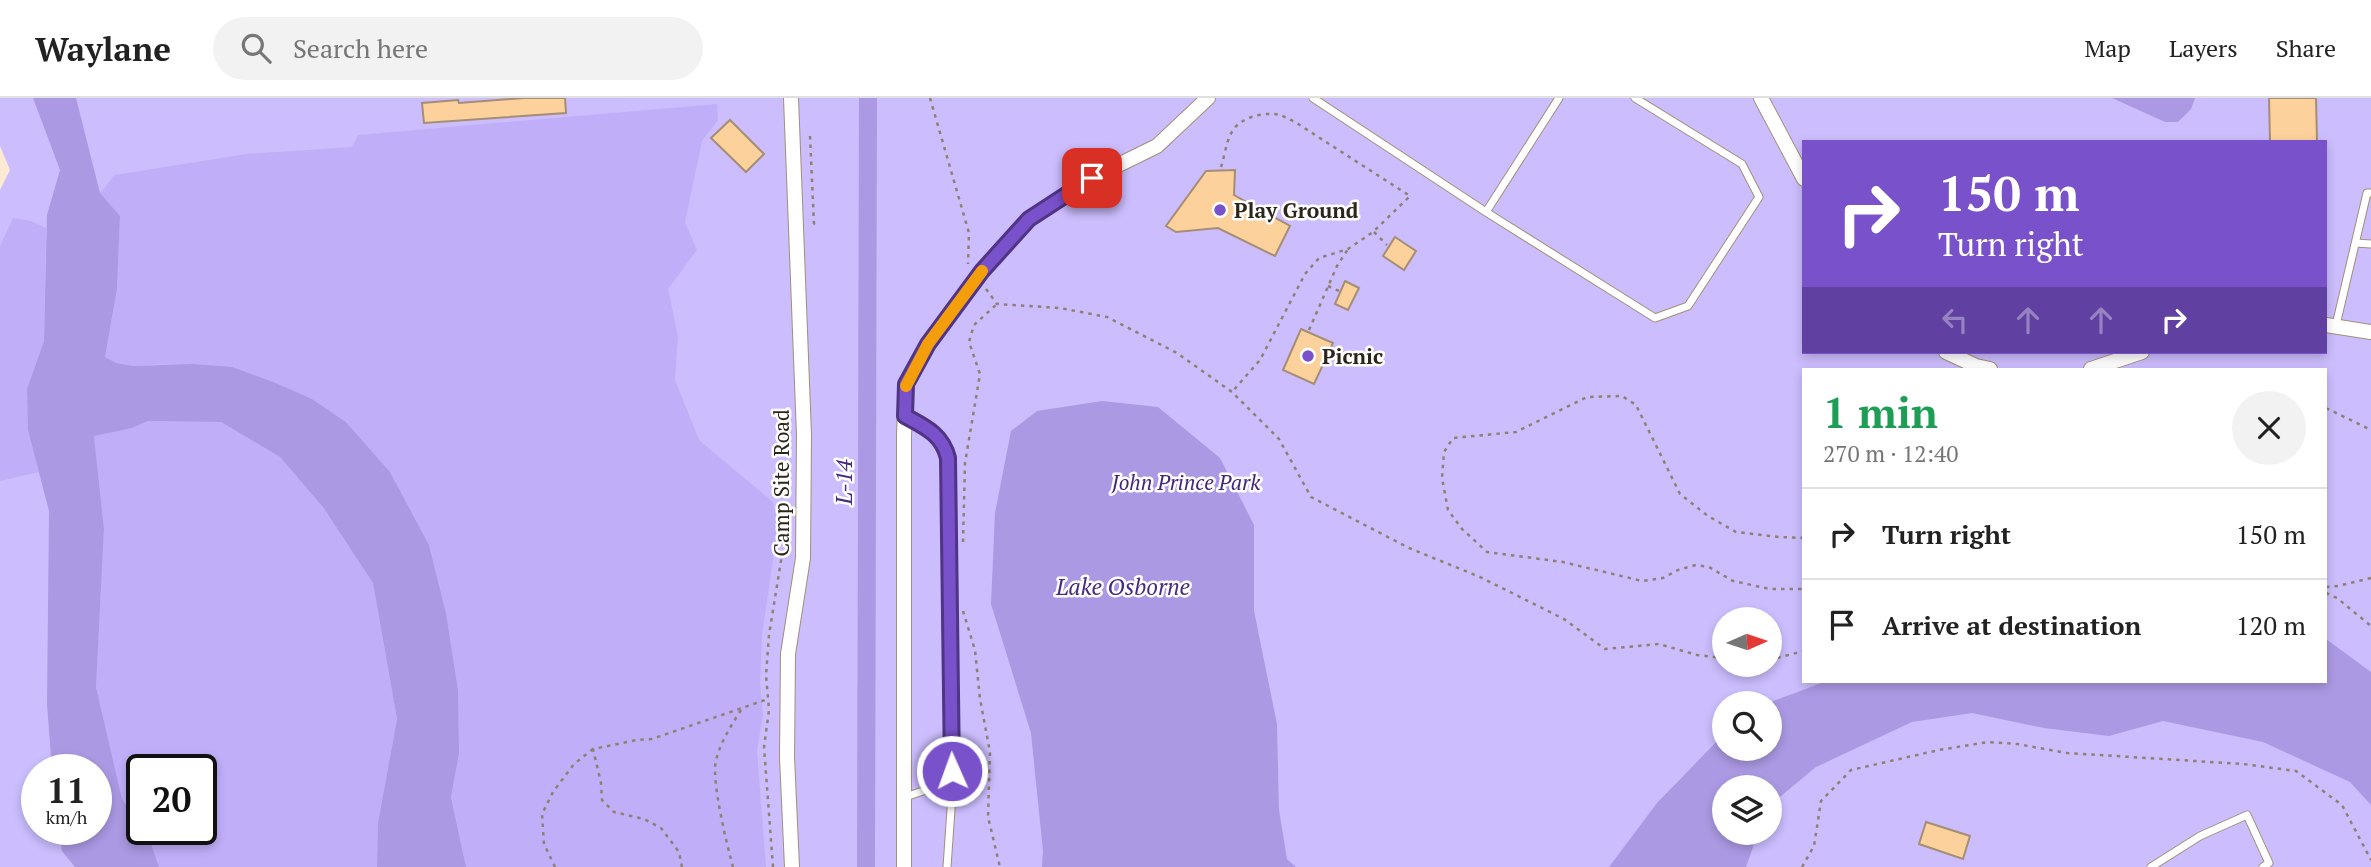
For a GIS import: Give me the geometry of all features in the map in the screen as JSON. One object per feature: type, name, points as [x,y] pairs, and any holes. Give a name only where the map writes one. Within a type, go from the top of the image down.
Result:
[{"type":"street","name":"Camp Site Road","points":[[791,98],[804,435],[803,558],[788,654],[787,757],[792,867]]},
{"type":"street","points":[[904,867],[906,384],[928,344],[977,278],[1029,219],[1092,178],[1157,146],[1208,98]]},
{"type":"street","points":[[1761,98],[1802,175]]},
{"type":"street","points":[[2331,325],[2371,332]]},
{"type":"street","points":[[1950,354],[1985,368]]},
{"type":"street","points":[[2094,368],[2136,354]]},
{"type":"lane","points":[[1313,98],[1486,212],[1655,318],[1688,306],[1759,197],[1742,164],[1635,98]]},
{"type":"lane","points":[[1486,212],[1559,98]]},
{"type":"lane","points":[[2331,325],[2356,243],[2367,193],[2371,193]]},
{"type":"lane","points":[[2356,243],[2371,244]]},
{"type":"lane","points":[[905,416],[935,433],[945,447],[948,458],[952,771],[947,867]]},
{"type":"lane","points":[[904,797],[926,790],[952,771]]},
{"type":"lane","points":[[2151,867],[2200,836],[2247,815],[2269,863],[2263,867]]},
{"type":"path","points":[[930,98],[969,233],[967,266],[997,304]]},
{"type":"path","points":[[1221,167],[1235,127],[1244,120],[1276,113],[1410,196],[1373,232],[1348,249],[1320,258],[1305,274],[1261,360],[1232,391]]},
{"type":"path","points":[[797,224],[814,224],[809,125]]},
{"type":"path","points":[[1373,232],[1387,245]]},
{"type":"path","points":[[1310,330],[1328,286],[1348,249]]},
{"type":"path","points":[[1328,286],[1339,291]]},
{"type":"path","points":[[962,554],[965,463],[980,374],[969,342],[974,325],[997,304],[1060,308],[1107,317],[1177,353],[1232,391],[1279,439],[1311,497],[1409,548],[1480,577],[1564,619],[1605,649],[1659,644],[1712,657]]},
{"type":"path","points":[[1802,538],[1736,531],[1708,516],[1679,494],[1636,405],[1622,396],[1587,397],[1516,432],[1453,438],[1444,452],[1442,478],[1448,510],[1462,529],[1487,552],[1563,562],[1642,581],[1663,578],[1696,565],[1709,567],[1733,581],[1770,589],[1802,589]]},
{"type":"path","points":[[2327,408],[2371,430]]},
{"type":"path","points":[[773,867],[764,747],[769,710],[766,676],[769,635],[787,523]]},
{"type":"path","points":[[2327,587],[2371,578]]},
{"type":"path","points":[[2327,593],[2337,598],[2371,626]]},
{"type":"path","points":[[961,606],[975,650],[980,699],[990,752],[988,817],[1000,867]]},
{"type":"path","points":[[1782,657],[1802,652]]},
{"type":"path","points":[[555,867],[544,844],[542,814],[553,792],[574,764],[593,749],[652,739],[768,699]]},
{"type":"path","points":[[733,867],[718,793],[715,763],[728,731],[743,707]]},
{"type":"path","points":[[1802,867],[1814,846],[1821,801],[1851,770],[1988,742],[2067,753],[2243,764],[2296,771],[2342,806],[2371,860]]},
{"type":"path","points":[[593,749],[602,800],[614,811],[644,819],[661,828],[679,852],[682,867]]},
{"type":"green space","name":"John Prince Park","points":[[0,98],[2371,98],[2371,867],[0,867],[0,190],[10,170],[0,146]]},
{"type":"shaded area","points":[[717,104],[718,120],[702,141],[685,222],[697,250],[668,289],[678,336],[675,380],[699,440],[773,502],[778,525],[762,635],[760,683],[763,714],[757,751],[766,867],[466,867],[451,796],[459,753],[458,690],[446,613],[429,545],[390,472],[346,422],[312,399],[166,364],[133,366],[116,364],[105,357],[117,289],[120,216],[100,193],[115,175],[246,154],[352,147],[358,135]]},
{"type":"shaded area","points":[[13,218],[31,221],[46,228],[44,341],[27,389],[28,430],[39,472],[0,481],[0,246]]},
{"type":"shaded area","points":[[148,421],[221,422],[280,457],[323,507],[373,583],[397,719],[378,823],[377,867],[159,867],[151,845],[217,845],[217,754],[126,754],[126,805],[122,800],[96,687],[104,529],[94,435],[132,428]]},
{"type":"water","points":[[33,98],[76,98],[100,193],[120,216],[117,289],[105,357],[116,363],[133,366],[191,364],[232,367],[273,382],[312,399],[346,422],[390,472],[429,545],[446,613],[458,690],[459,753],[451,797],[466,867],[377,867],[378,823],[397,719],[373,583],[323,507],[280,457],[221,422],[148,421],[132,428],[94,436],[104,529],[96,687],[112,754],[51,754],[47,704],[49,511],[28,430],[27,389],[44,341],[47,215],[60,170]]},
{"type":"water","points":[[2112,98],[2195,98],[2191,109],[2178,122],[2165,122]]},
{"type":"water","name":"Lake Osborne","points":[[1102,401],[1158,407],[1220,458],[1254,525],[1254,611],[1277,724],[1279,810],[1287,859],[1296,867],[1042,867],[1043,851],[1031,733],[991,604],[995,513],[1011,431],[1037,411]]},
{"type":"water","points":[[2327,640],[2371,672],[2371,805],[2350,782],[2263,742],[2163,721],[2109,736],[2044,728],[1972,713],[1912,722],[1816,767],[1782,795],[1782,775],[1712,775],[1712,845],[1754,845],[1746,867],[1609,867],[1657,803],[1712,746],[1712,761],[1782,761],[1782,698],[1822,683],[2327,683]]},
{"type":"water","points":[[112,756],[122,799],[126,804],[126,845],[151,845],[159,867],[75,867],[62,851],[61,845],[112,845]]},
{"type":"building","points":[[565,98],[566,113],[424,123],[422,103]]},
{"type":"building","points":[[2269,98],[2316,98],[2317,140],[2270,140]]},
{"type":"building","points":[[730,120],[764,154],[746,172],[711,138]]},
{"type":"building","name":"Play Ground","points":[[1235,170],[1234,195],[1290,226],[1275,256],[1218,228],[1176,232],[1166,226],[1206,171]]},
{"type":"building","points":[[1395,237],[1416,251],[1404,270],[1383,256]]},
{"type":"building","points":[[1345,281],[1359,288],[1348,310],[1335,304]]},
{"type":"building","name":"Picnic","points":[[1301,329],[1333,343],[1314,384],[1283,370]]},
{"type":"building","points":[[1926,822],[1970,836],[1963,859],[1919,844]]},
{"type":"waterway","name":"L-14","points":[[866,867],[868,98]]},
{"type":"slow traffic","points":[[906,386],[928,344],[982,271]]},
{"type":"place","name":"Play Ground","points":[[1220,210]]},
{"type":"place","name":"Picnic","points":[[1308,356]]},
{"type":"route","points":[[952,771],[948,458],[945,447],[935,433],[905,416],[906,384],[928,344],[982,271],[1029,219],[1092,178]]}]
